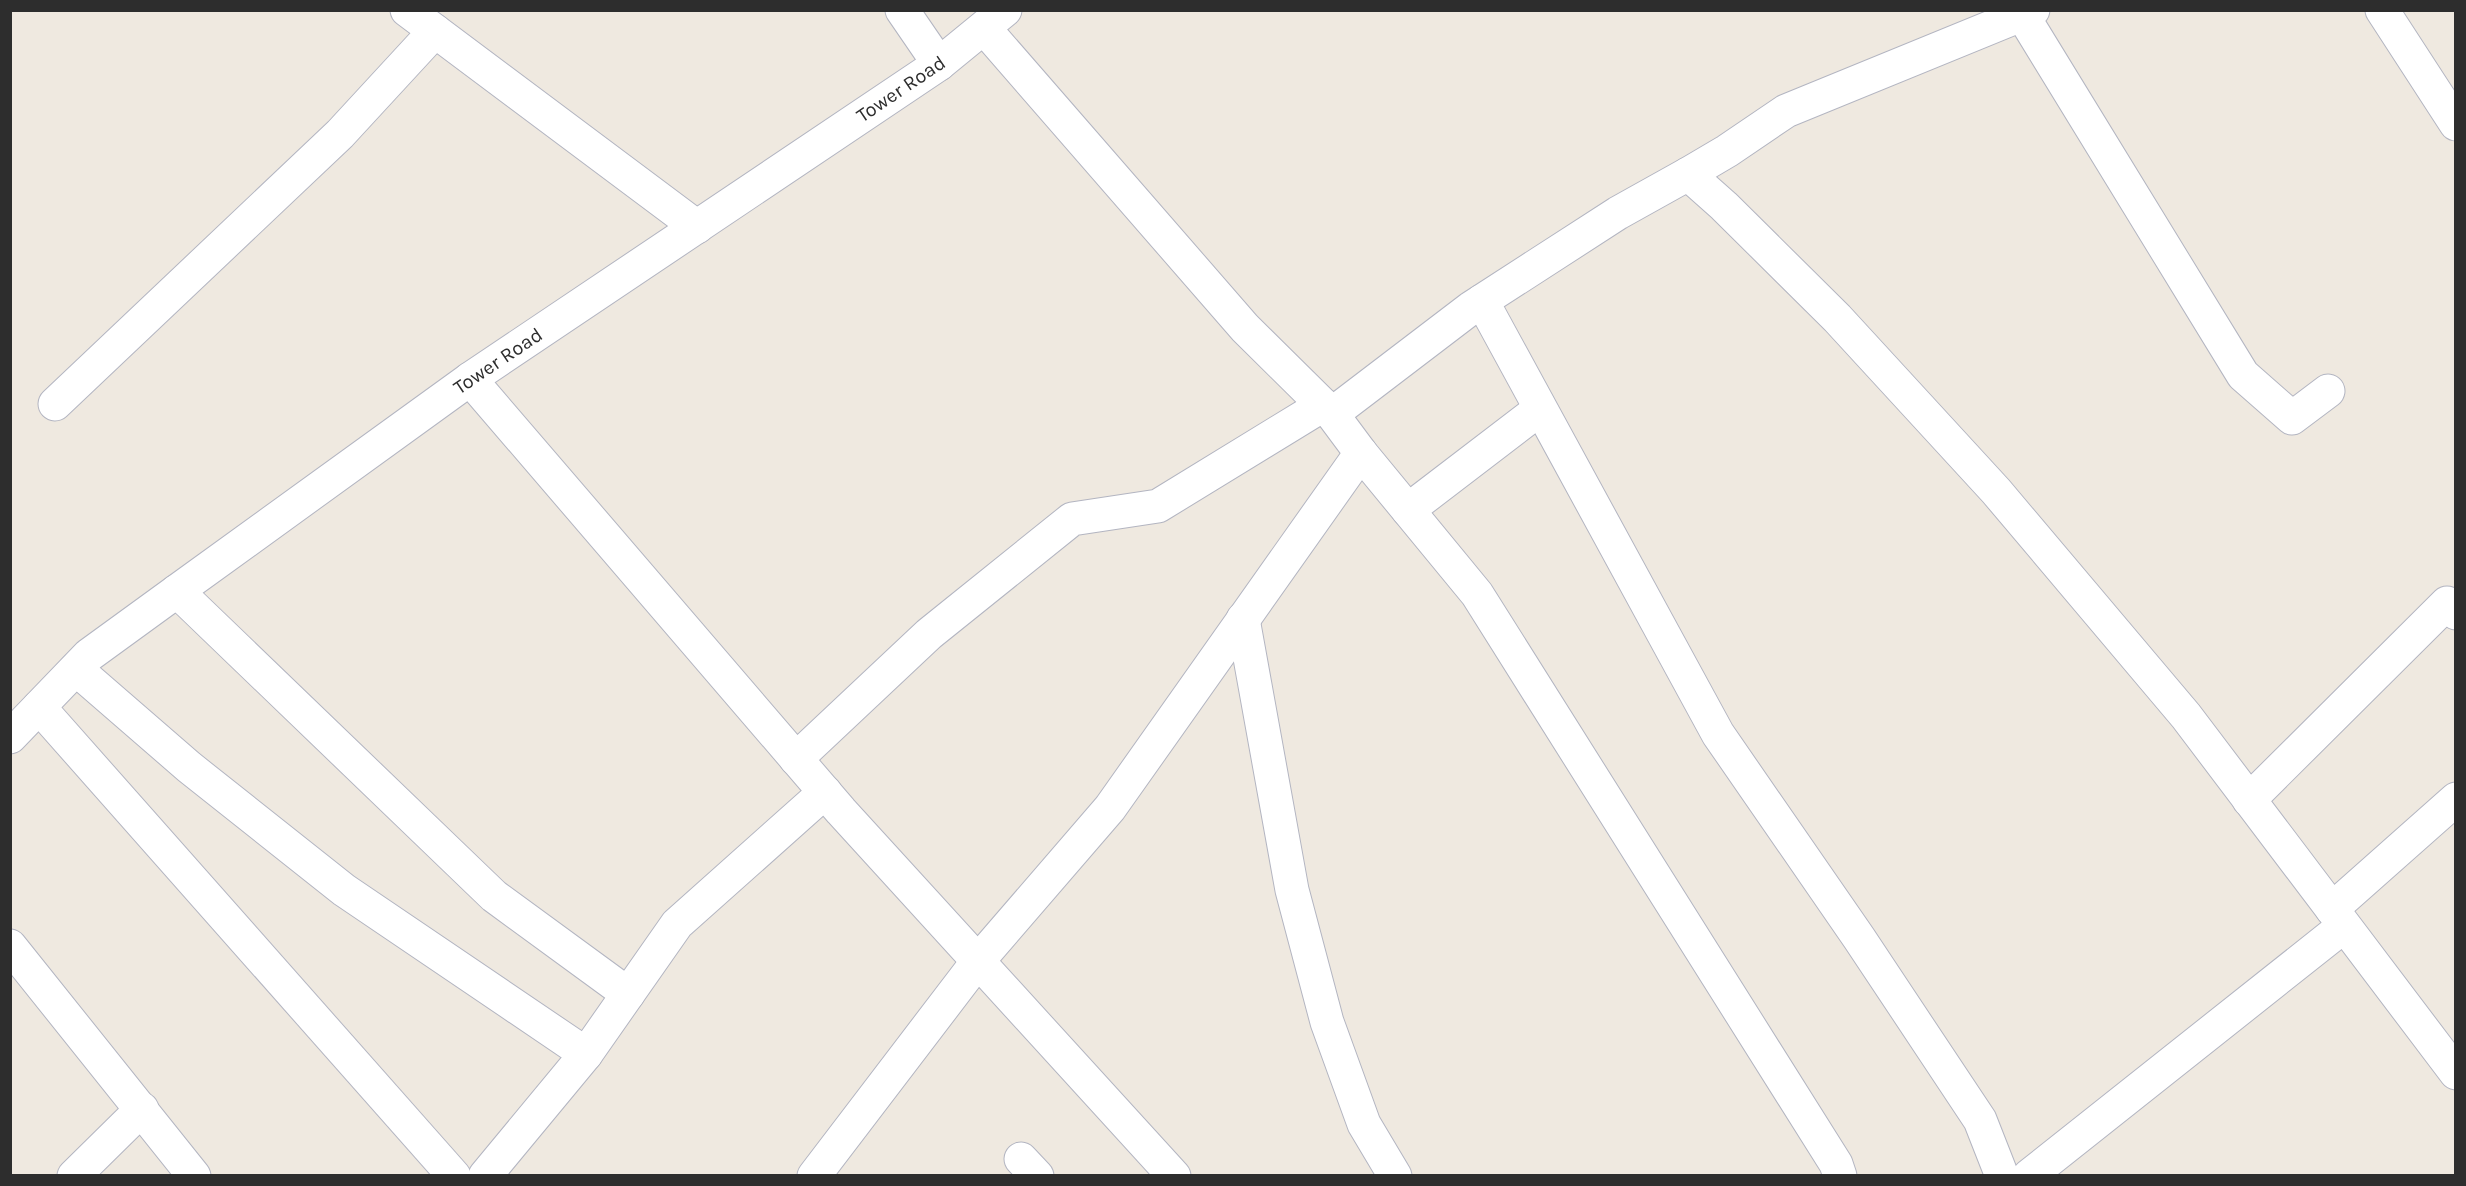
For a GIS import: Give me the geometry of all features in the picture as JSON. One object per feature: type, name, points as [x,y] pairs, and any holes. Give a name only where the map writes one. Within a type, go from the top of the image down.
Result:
[{"type":"street","points":[[407,10],[697,227]]},
{"type":"street","points":[[902,10],[939,64]]},
{"type":"street","points":[[2382,10],[2456,124]]},
{"type":"street","points":[[796,759],[929,634],[1072,519],[1158,506],[1327,409],[1482,301],[1618,213],[1727,151],[1786,111],[2028,13],[2242,375],[2292,418],[2328,391]]},
{"type":"street","points":[[995,19],[1245,328],[1327,409],[1477,594],[1836,1164],[1840,1176]]},
{"type":"street","name":"Tower Road","points":[[10,737],[89,655],[470,378],[939,64],[995,19]]},
{"type":"street","points":[[55,404],[340,134],[435,32]]},
{"type":"street","points":[[1688,174],[1724,206],[1837,318],[1996,491],[2186,716],[2456,1073]]},
{"type":"street","points":[[1482,301],[1718,734],[1859,938],[1980,1120],[2002,1176]]},
{"type":"street","points":[[470,378],[825,792],[1173,1176]]},
{"type":"street","points":[[1408,510],[1540,408]]},
{"type":"street","points":[[814,1176],[978,961],[1110,808],[1361,453]]},
{"type":"street","points":[[177,591],[494,896],[628,994]]},
{"type":"street","points":[[2249,800],[2446,603],[2456,613]]},
{"type":"street","points":[[1243,620],[1292,890],[1327,1022],[1364,1124],[1395,1176]]},
{"type":"street","points":[[76,669],[189,767],[344,890],[586,1054]]},
{"type":"street","points":[[39,707],[454,1176]]},
{"type":"street","points":[[485,1176],[586,1054],[676,924],[825,792]]},
{"type":"street","points":[[2029,1176],[2338,918],[2456,800]]},
{"type":"street","points":[[10,946],[194,1176]]},
{"type":"street","points":[[74,1176],[142,1109]]}]
